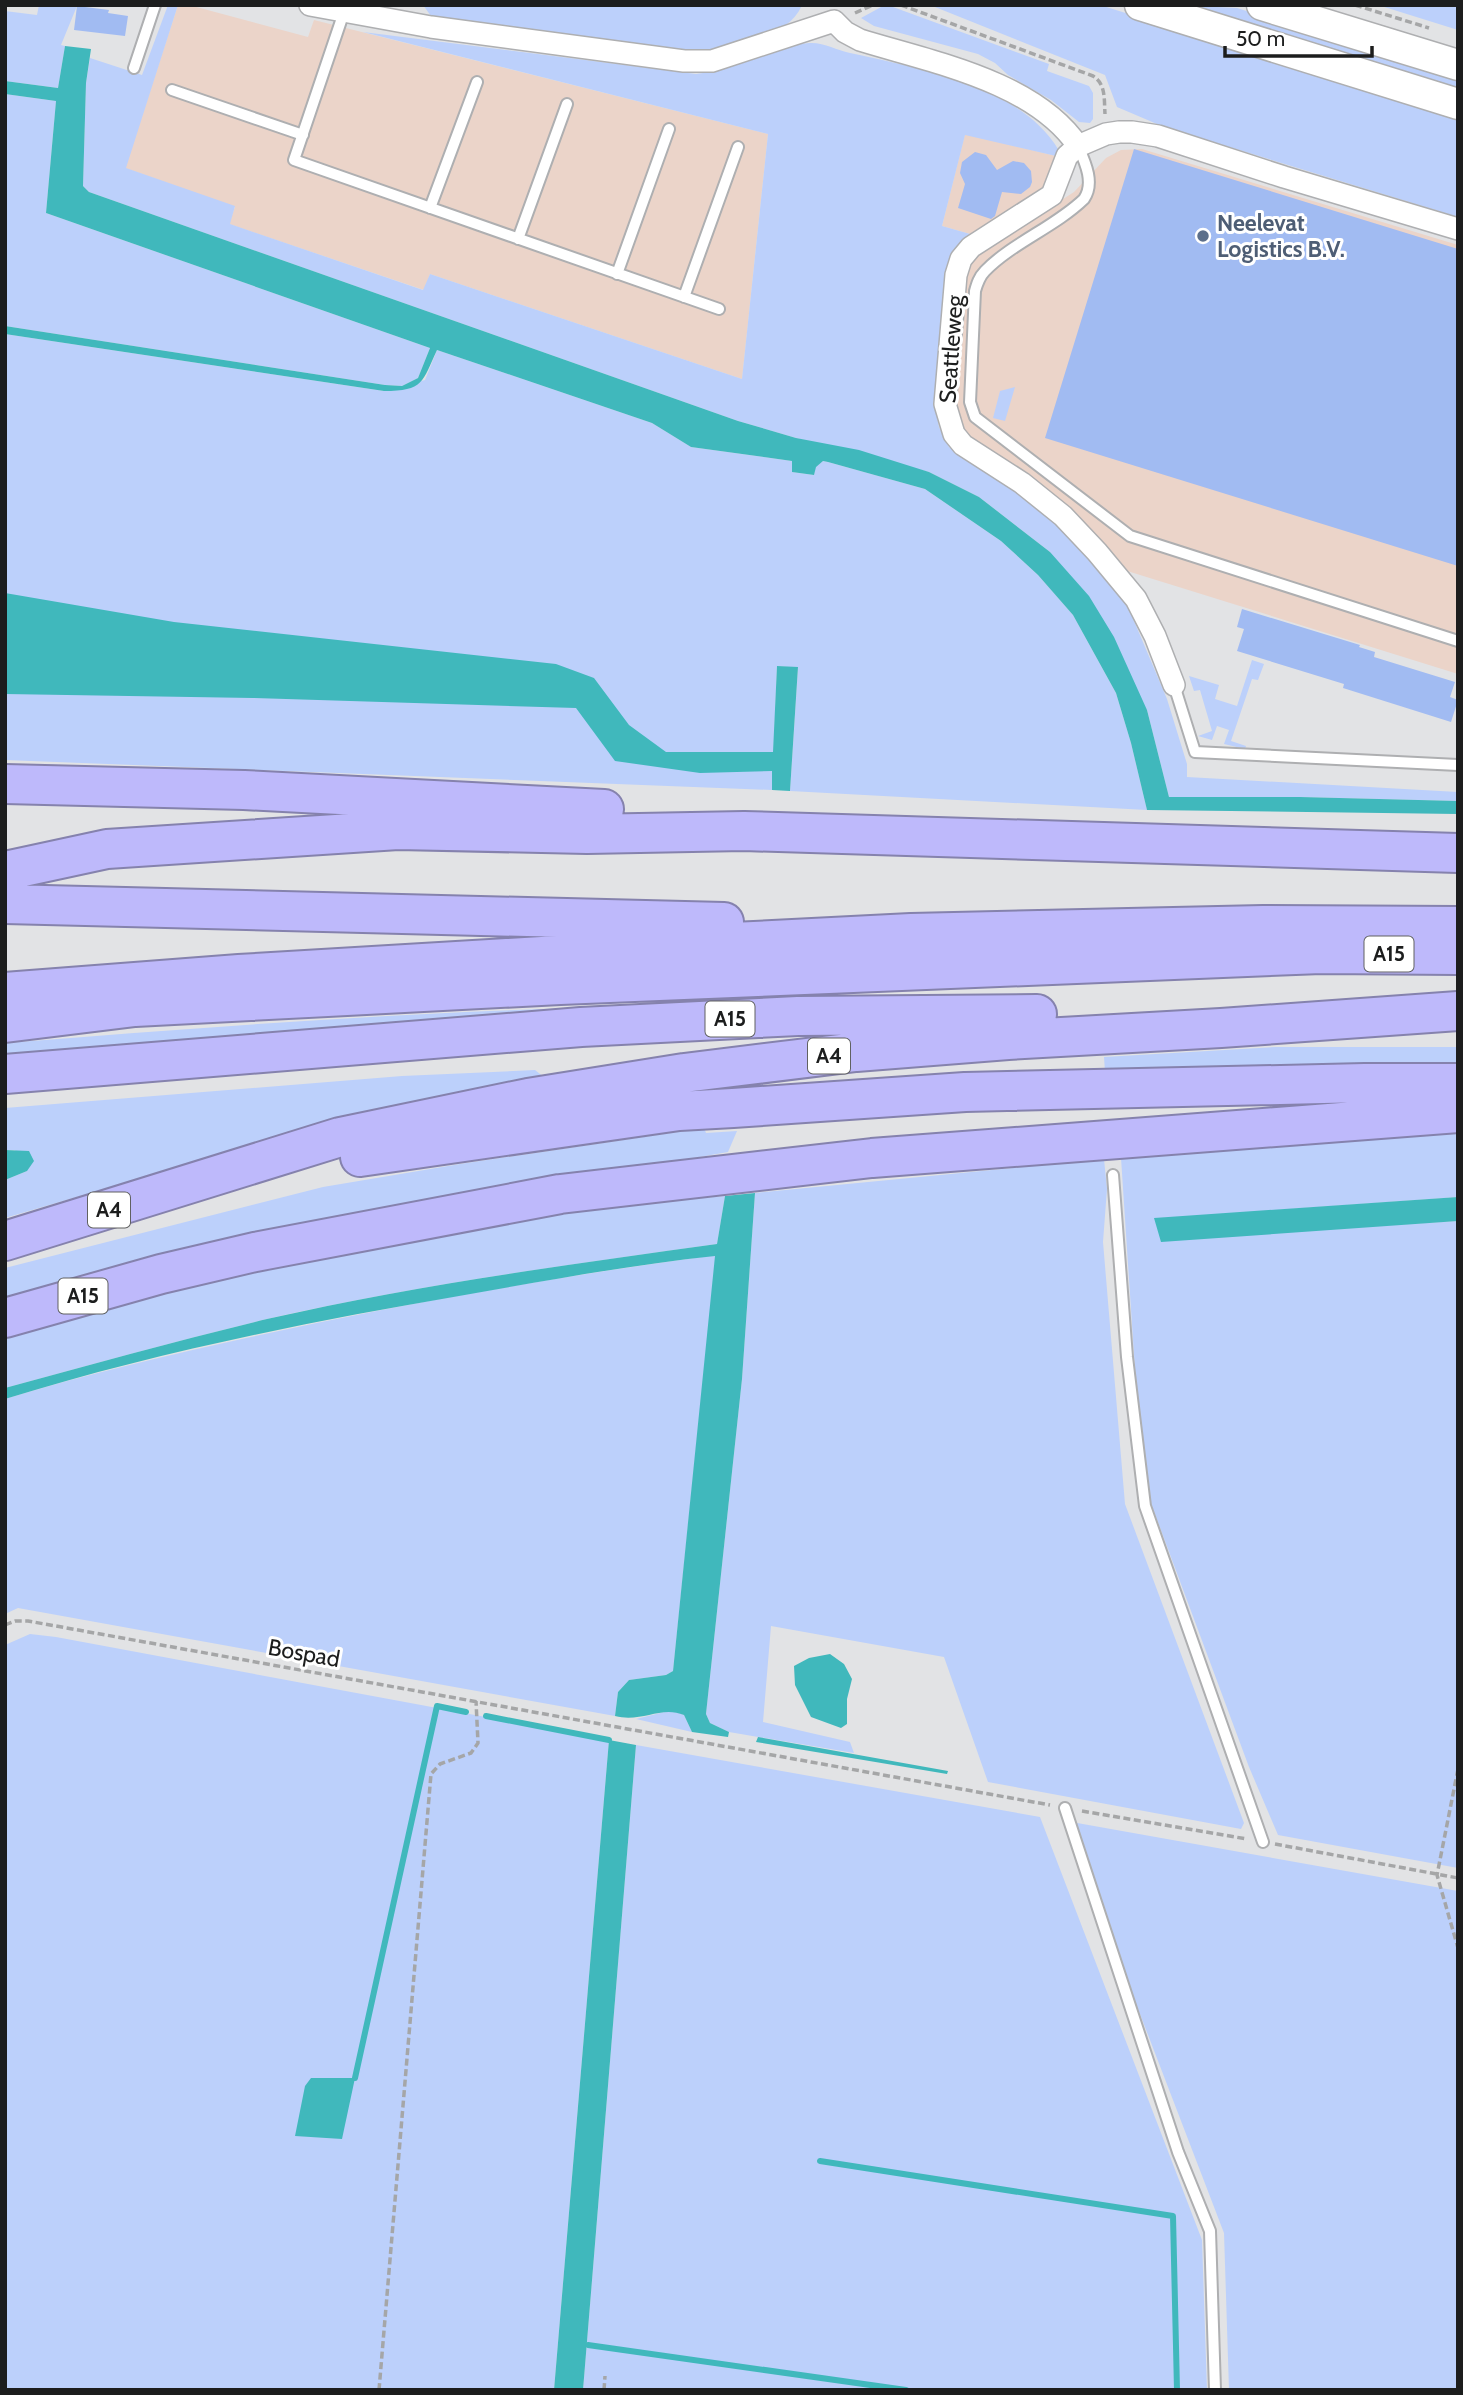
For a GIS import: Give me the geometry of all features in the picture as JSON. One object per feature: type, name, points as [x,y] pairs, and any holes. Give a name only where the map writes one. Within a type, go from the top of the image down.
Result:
[{"type":"highway","points":[[5,784],[244,790],[603,809],[766,832]]},
{"type":"highway","points":[[5,871],[107,849],[398,830],[587,834],[766,832],[1458,853]]},
{"type":"highway","name":"A15","points":[[5,904],[744,922],[911,933]]},
{"type":"highway","name":"A15","points":[[5,992],[239,974],[911,933],[1263,925],[1458,926]]},
{"type":"highway","name":"A15","points":[[5,1023],[135,1007],[574,984],[1321,954],[1458,955]]},
{"type":"highway","name":"A15","points":[[5,1074],[581,1027],[743,1018],[1458,1011]]},
{"type":"highway","name":"A4","points":[[5,1241],[340,1137],[528,1098],[684,1073],[856,1052],[1458,1011]]},
{"type":"highway","name":"A4","points":[[212,1178],[679,1111],[965,1092],[1458,1083]]},
{"type":"highway","name":"A15","points":[[5,1318],[161,1274],[255,1252],[560,1194],[872,1158],[1458,1113]]},
{"type":"main road","points":[[1140,5],[1458,104]]},
{"type":"main road","points":[[1262,5],[1458,65]]},
{"type":"street","points":[[310,5],[430,27],[684,61],[712,61],[832,13],[853,37],[963,71],[1001,86],[1049,113],[1068,130],[1078,146],[1106,134],[1132,132],[1158,136],[1283,177],[1458,229]]},
{"type":"street","name":"Seattleweg","points":[[1078,146],[1068,156],[1052,195],[971,247],[961,259],[956,275],[944,404],[954,434],[963,445],[1022,483],[1063,516],[1117,575],[1142,611],[1155,636],[1174,685]]},
{"type":"lane","points":[[134,68],[155,5]]},
{"type":"lane","points":[[344,12],[294,160],[719,309]]},
{"type":"lane","points":[[430,208],[477,82]]},
{"type":"lane","points":[[172,90],[303,135]]},
{"type":"lane","points":[[518,239],[567,104]]},
{"type":"lane","points":[[617,274],[669,130]]},
{"type":"lane","points":[[684,297],[738,146]]},
{"type":"lane","points":[[1078,146],[1090,182],[1084,199],[992,265],[979,279],[975,291],[970,402],[975,417],[1130,536],[1458,641]]},
{"type":"lane","points":[[1174,685],[1195,752],[1458,765]]},
{"type":"lane","points":[[1113,1175],[1127,1357],[1145,1506],[1264,1842]]},
{"type":"lane","points":[[1065,1808],[1178,2152],[1210,2231],[1215,2390]]},
{"type":"path","points":[[901,5],[1084,72],[1099,80],[1103,87],[1106,134]]},
{"type":"path","points":[[1355,5],[1432,29]]},
{"type":"path","name":"Bospad","points":[[5,1625],[15,1621],[28,1621],[657,1734]]},
{"type":"path","points":[[379,2390],[431,1774],[440,1764],[471,1753],[478,1743],[476,1701]]},
{"type":"path","points":[[1458,1769],[1437,1875],[1458,1948]]},
{"type":"path","points":[[604,2390],[606,2376]]},
{"type":"shaded area","points":[[39,5],[77,6],[61,45],[65,46],[58,88],[5,81],[5,11],[37,15]]},
{"type":"shaded area","points":[[168,5],[178,5],[126,168],[235,206],[230,224],[423,290],[430,274],[742,379],[768,134],[363,32],[696,74],[725,68],[795,45],[814,43],[936,73],[993,95],[1019,110],[1041,127],[1058,149],[1056,156],[965,135],[942,226],[970,234],[961,244],[936,412],[939,427],[949,447],[1008,485],[1057,524],[1104,575],[1129,609],[1167,699],[1187,764],[1187,777],[1458,792],[1458,801],[1169,797],[1147,710],[1050,552],[979,497],[929,472],[738,421],[89,192],[83,186],[86,83],[90,58],[142,75]]},
{"type":"shaded area","points":[[178,5],[189,5],[308,37],[314,20],[768,134],[742,379],[430,274],[424,290],[229,224],[235,207],[125,168]]},
{"type":"shaded area","points":[[423,5],[802,5],[792,20],[775,30],[741,42],[697,51],[431,16]]},
{"type":"shaded area","points":[[930,5],[1100,5],[1428,108],[1458,121],[1458,217],[1164,127],[1117,107],[1105,75]]},
{"type":"shaded area","points":[[1178,5],[1237,8],[1458,77],[1458,92]]},
{"type":"shaded area","points":[[1378,5],[1458,5],[1458,30]]},
{"type":"shaded area","points":[[883,6],[893,7],[1049,64],[1047,71],[1089,86],[1093,93],[1093,119],[1090,123],[1079,122],[1051,100],[978,54],[874,26],[861,18]]},
{"type":"shaded area","points":[[65,46],[91,49],[86,83],[83,186],[89,192],[738,421],[796,438],[859,450],[929,472],[979,497],[1050,552],[1089,596],[1114,637],[1147,710],[1169,797],[1458,801],[1458,814],[1147,810],[1116,693],[1073,615],[1038,575],[1001,541],[925,489],[823,461],[816,467],[814,475],[792,472],[792,461],[691,447],[652,423],[437,350],[420,382],[407,389],[384,391],[5,334],[5,326],[402,386],[418,378],[430,348],[46,213],[56,101],[5,94],[5,81],[58,88]]},
{"type":"shaded area","points":[[5,94],[56,101],[46,213],[430,348],[418,378],[402,386],[385,385],[5,326]]},
{"type":"shaded area","points":[[965,134],[1056,156],[1049,187],[970,234],[942,226]]},
{"type":"shaded area","points":[[1142,149],[1458,245],[1458,674],[1124,570],[1071,509],[1037,482],[968,438],[960,426],[952,401],[967,276],[975,256],[1074,192],[1106,158],[1121,150]]},
{"type":"shaded area","points":[[5,334],[384,391],[425,380],[437,350],[652,423],[691,447],[792,461],[792,472],[814,475],[815,467],[823,461],[925,489],[1001,541],[1038,575],[1073,615],[1116,693],[1147,810],[790,791],[798,668],[777,666],[772,790],[5,760]]},
{"type":"shaded area","points":[[1015,387],[1005,421],[993,418],[1000,391]]},
{"type":"shaded area","points":[[5,593],[174,622],[556,664],[594,678],[629,725],[666,752],[773,752],[777,666],[798,667],[790,791],[772,790],[772,771],[700,773],[615,761],[576,708],[5,694]]},
{"type":"shaded area","points":[[1252,660],[1264,664],[1258,680],[1252,679],[1231,741],[1246,746],[1245,749],[1224,744],[1229,730],[1217,726],[1212,740],[1198,736],[1212,731],[1200,690],[1194,691],[1189,676],[1219,685],[1215,699],[1237,706]]},
{"type":"shaded area","points":[[580,1008],[467,1027],[5,1062],[5,1043],[364,1017]]},
{"type":"shaded area","points":[[1276,1047],[1458,1047],[1458,1067],[1105,1072],[1104,1057]]},
{"type":"shaded area","points":[[535,1070],[545,1078],[319,1126],[5,1218],[5,1180],[27,1171],[15,1150],[5,1150],[5,1108],[402,1076]]},
{"type":"shaded area","points":[[704,1128],[706,1133],[737,1131],[728,1152],[592,1176],[5,1306],[5,1268],[323,1187]]},
{"type":"shaded area","points":[[1458,1133],[1458,1197],[1154,1219],[1357,1227],[1458,1221],[1458,1868],[1278,1835],[1249,1767],[1149,1498],[1137,1400],[1121,1158],[1320,1141]]},
{"type":"shaded area","points":[[5,1150],[29,1151],[34,1161],[27,1171],[5,1180]]},
{"type":"shaded area","points":[[1104,1159],[1107,1189],[1103,1242],[1125,1504],[1244,1823],[1241,1829],[988,1782],[944,1657],[771,1626],[763,1722],[850,1742],[854,1753],[729,1732],[710,1723],[706,1714],[742,1379],[755,1193]]},
{"type":"shaded area","points":[[755,1193],[742,1379],[706,1714],[710,1723],[729,1732],[728,1737],[692,1732],[684,1715],[676,1712],[625,1718],[615,1716],[618,1692],[629,1680],[666,1675],[673,1671],[715,1256],[555,1279],[288,1328],[117,1367],[5,1399],[5,1388],[267,1319],[491,1277],[717,1244],[725,1196]]},
{"type":"shaded area","points":[[725,1196],[717,1244],[491,1277],[323,1307],[201,1335],[5,1388],[5,1332],[349,1246],[516,1215]]},
{"type":"shaded area","points":[[1458,1197],[1458,1221],[1161,1242],[1154,1218]]},
{"type":"shaded area","points":[[716,1255],[673,1671],[666,1675],[629,1680],[618,1692],[615,1716],[18,1608],[5,1614],[5,1399],[158,1358],[367,1313],[541,1281]]},
{"type":"shaded area","points":[[30,1634],[609,1740],[554,2390],[5,2390],[5,1645]]},
{"type":"shaded area","points":[[830,1654],[844,1664],[852,1679],[847,1699],[847,1724],[841,1728],[811,1717],[795,1685],[794,1666],[809,1658]]},
{"type":"shaded area","points":[[672,1710],[684,1715],[692,1732],[636,1719]]},
{"type":"shaded area","points":[[758,1737],[948,1771],[947,1774],[756,1742]]},
{"type":"shaded area","points":[[609,1740],[636,1745],[583,2390],[554,2390]]},
{"type":"shaded area","points":[[636,1745],[1040,1817],[1202,2240],[1207,2390],[583,2390]]},
{"type":"shaded area","points":[[1066,1821],[1458,1891],[1458,2390],[1229,2390],[1224,2233]]},
{"type":"shaded area","points":[[311,2078],[355,2078],[342,2139],[295,2136],[305,2086]]},
{"type":"building","points":[[77,6],[109,10],[108,13],[128,16],[125,36],[74,30]]},
{"type":"building","points":[[1134,149],[1458,249],[1458,566],[1045,438]]},
{"type":"building","points":[[975,152],[986,155],[997,170],[1013,161],[1024,163],[1031,171],[1030,187],[1021,194],[1002,192],[995,216],[991,219],[958,208],[965,184],[960,173],[962,162]]},
{"type":"building","points":[[1242,609],[1360,645],[1359,647],[1375,652],[1374,657],[1455,682],[1450,697],[1458,700],[1451,722],[1343,688],[1344,684],[1237,651],[1244,629],[1237,627]]},
{"type":"waterway","points":[[355,2078],[437,1706],[466,1712]]},
{"type":"waterway","points":[[486,1716],[609,1740]]},
{"type":"waterway","points":[[820,2161],[1173,2216],[1177,2390]]},
{"type":"waterway","points":[[588,2345],[906,2390]]},
{"type":"place","name":"Neelevat Logistics B.V.","points":[[1203,236]]}]
